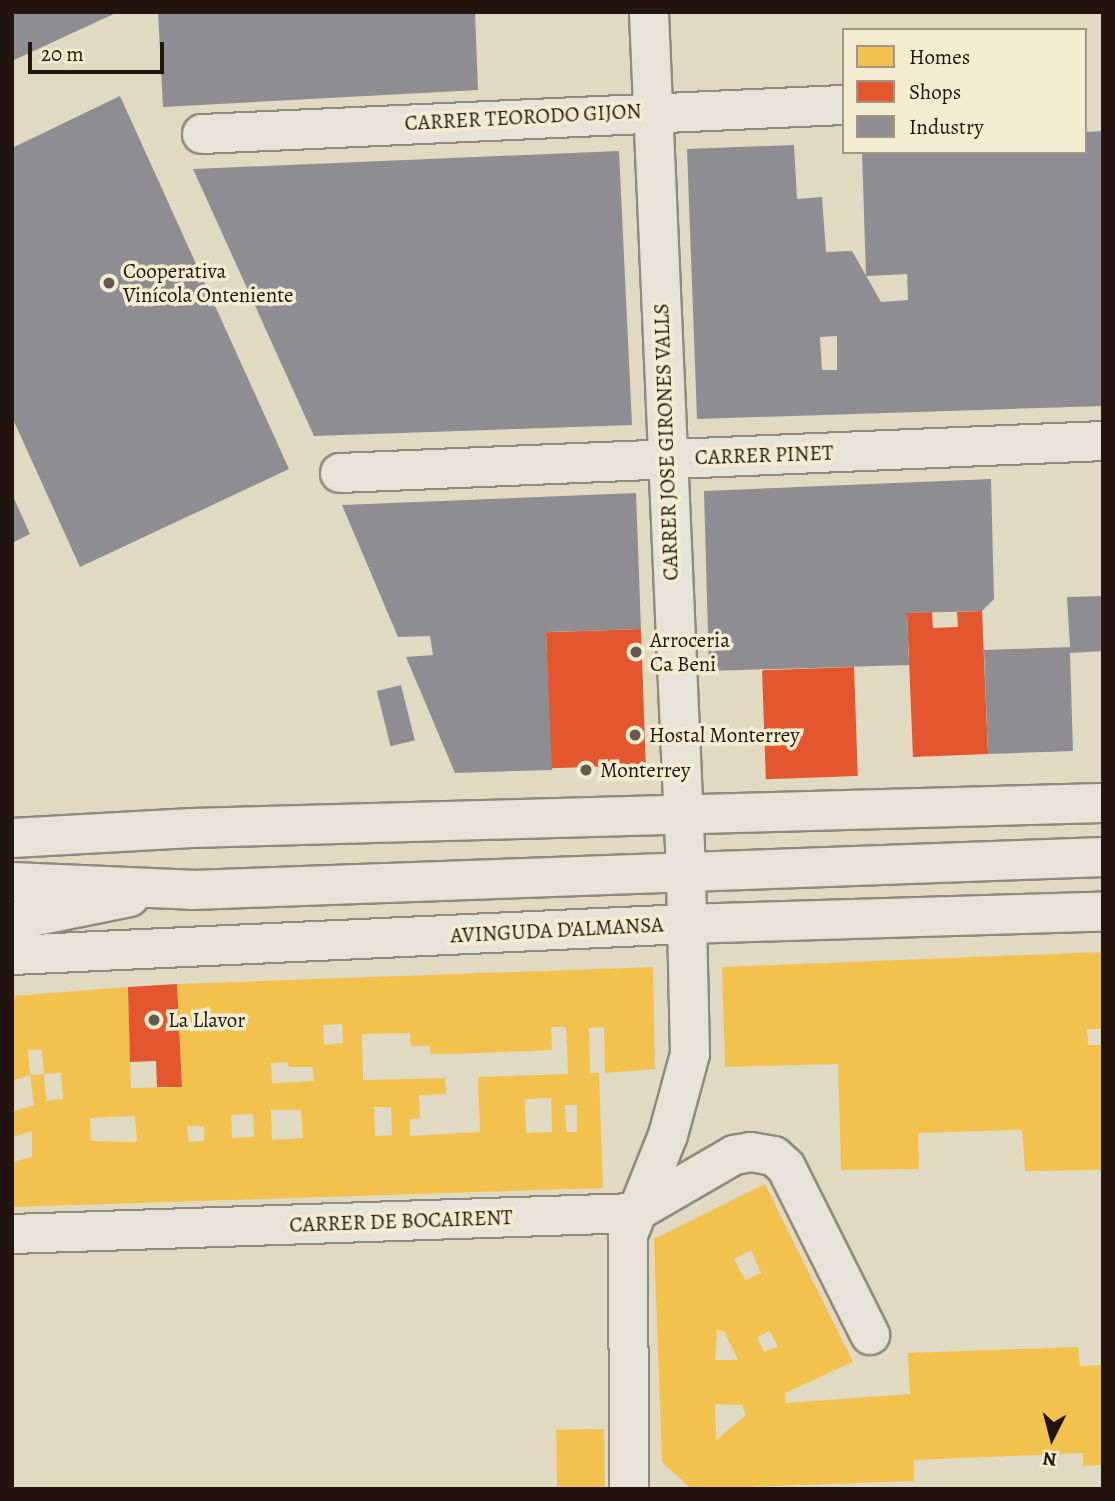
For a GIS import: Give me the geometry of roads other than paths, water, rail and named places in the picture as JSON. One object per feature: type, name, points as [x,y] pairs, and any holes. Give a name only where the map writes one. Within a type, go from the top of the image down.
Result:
[{"type":"street","name":"CARRER JOSE GIRONES VALLS","points":[[629,1489],[628,1253],[634,1213],[684,1088],[690,1054],[684,814],[666,459],[649,12]]},
{"type":"street","name":"CARRER TEORODO GIJON","points":[[202,134],[653,111],[842,105]]},
{"type":"street","name":"CARRER PINET","points":[[340,473],[1103,441]]},
{"type":"street","points":[[12,838],[192,828],[1103,803]]},
{"type":"street","points":[[177,889],[192,828]]},
{"type":"street","points":[[12,882],[54,880],[177,889],[1103,858]]},
{"type":"street","points":[[12,921],[177,889]]},
{"type":"street","name":"AVINGUDA D'ALMANSA","points":[[12,954],[687,924],[1103,912]]},
{"type":"street","name":"CARRER DE BOCAIRENT","points":[[12,1234],[634,1213],[734,1155],[751,1152],[774,1157],[786,1167],[870,1335]]},
{"type":"place","name":"Cooperativa Vinícola Onteniente","points":[[109,283]]},
{"type":"place","name":"Arroceria Ca Beni","points":[[636,652]]},
{"type":"place","name":"Hostal Monterrey","points":[[635,735]]},
{"type":"place","name":"Monterrey","points":[[586,770]]},
{"type":"place","name":"La Llavor","points":[[154,1020]]}]
